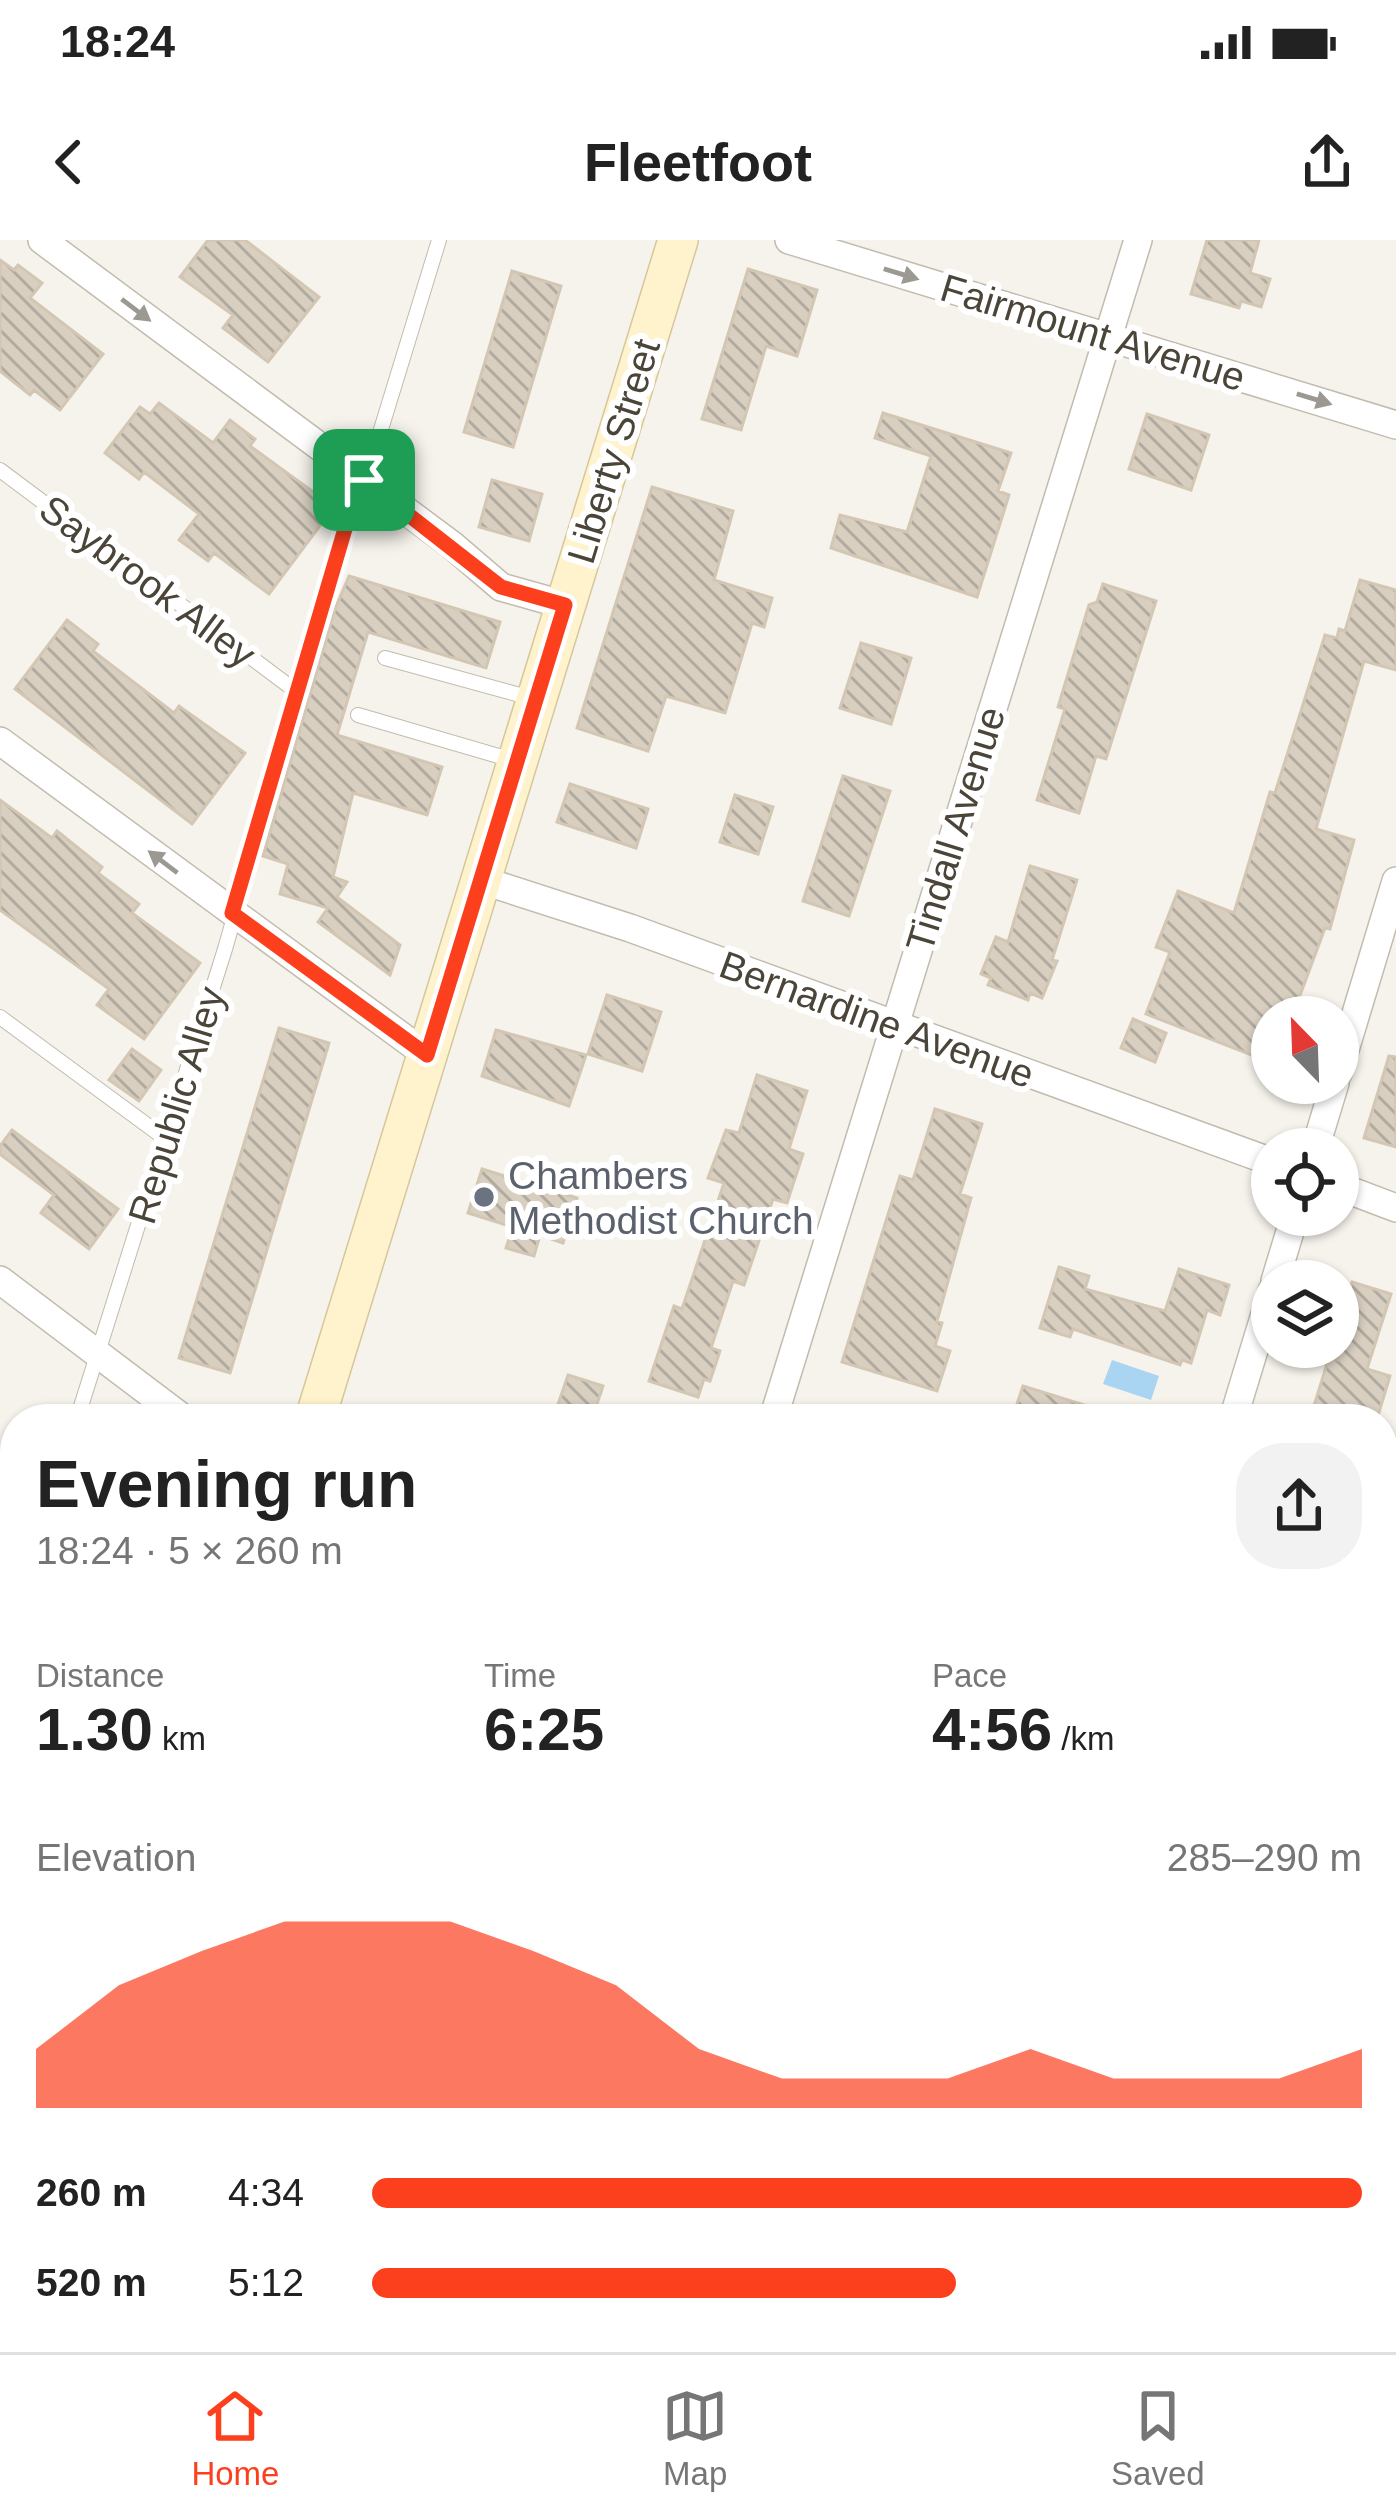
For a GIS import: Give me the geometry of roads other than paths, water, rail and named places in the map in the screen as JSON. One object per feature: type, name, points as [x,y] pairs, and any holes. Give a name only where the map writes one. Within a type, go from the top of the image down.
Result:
[{"type":"street","points":[[42,240],[501,587],[565,605]]},
{"type":"street","name":"Liberty Street","points":[[320,1404],[678,240]]},
{"type":"street","name":"Fairmount Avenue","points":[[789,240],[1396,425]]},
{"type":"street","name":"Tindall Avenue","points":[[778,1404],[1138,240]]},
{"type":"street","points":[[0,741],[427,1055]]},
{"type":"street","name":"Bernardine Avenue","points":[[481,880],[630,928],[1251,1155]]},
{"type":"street","points":[[1359,1003],[1396,881]]},
{"type":"street","points":[[1359,1194],[1396,1208]]},
{"type":"street","points":[[0,1280],[165,1404]]},
{"type":"street","points":[[1238,1404],[1251,1360]]},
{"type":"lane","name":"Republic Alley","points":[[81,1404],[166,1139],[352,505],[364,480],[439,240]]},
{"type":"lane","name":"Saybrook Alley","points":[[0,470],[297,692]]},
{"type":"lane","points":[[385,658],[536,700]]},
{"type":"lane","points":[[358,716],[517,762]]},
{"type":"lane","points":[[0,1017],[166,1139]]},
{"type":"water","points":[[1112,1360],[1159,1376],[1151,1400],[1103,1384]]},
{"type":"place","name":"Chambers Methodist Church","points":[[484,1197]]}]
